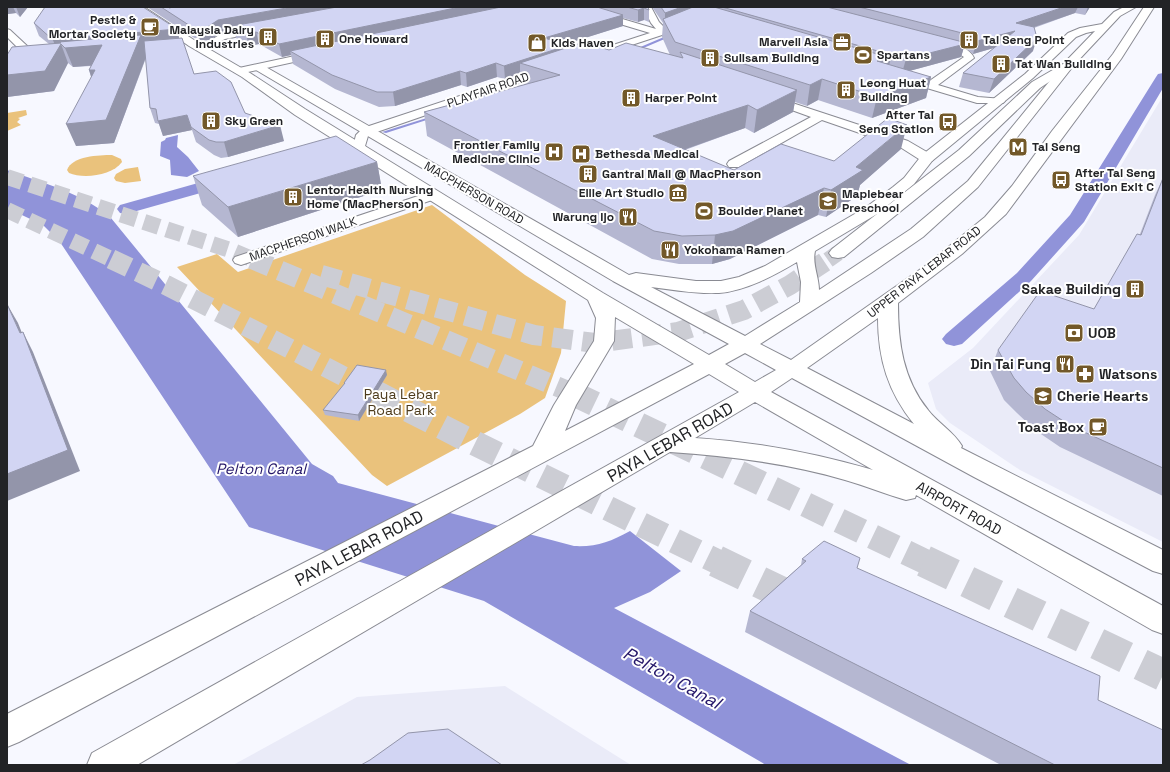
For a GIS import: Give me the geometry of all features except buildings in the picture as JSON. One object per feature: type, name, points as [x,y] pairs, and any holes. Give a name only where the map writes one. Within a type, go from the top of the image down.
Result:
[{"type":"main road","name":"MACPHERSON ROAD","points":[[138,7],[194,45],[242,65],[258,67],[619,277],[793,370]]},
{"type":"main road","points":[[710,364],[809,304],[917,233],[972,184],[1070,63],[1104,27],[1117,10],[1131,7]]},
{"type":"main road","name":"UPPER PAYA LEBAR ROAD","points":[[756,392],[793,370],[888,302],[958,249],[992,219],[1068,120],[1108,71],[1139,25],[1149,7]]},
{"type":"main road","points":[[619,277],[670,284],[721,287],[745,281],[771,270],[871,211],[888,198],[909,180],[928,158],[1029,76],[1072,35],[1084,30],[1104,27]]},
{"type":"main road","points":[[212,39],[227,48]]},
{"type":"main road","points":[[838,254],[964,153],[1036,85],[1070,63]]},
{"type":"main road","name":"MACPHERSON ROAD","points":[[242,65],[300,112],[596,297],[756,392]]},
{"type":"main road","points":[[807,250],[805,258],[810,282],[809,304]]},
{"type":"main road","points":[[543,451],[565,405],[604,341],[606,318],[596,297]]},
{"type":"main road","points":[[888,302],[890,351],[903,389],[919,415],[946,443],[983,471]]},
{"type":"main road","name":"PAYA LEBAR ROAD","points":[[7,731],[710,364]]},
{"type":"main road","points":[[793,370],[983,471],[1163,563]]},
{"type":"main road","name":"PAYA LEBAR ROAD","points":[[104,765],[556,508],[756,392]]},
{"type":"main road","name":"AIRPORT ROAD","points":[[756,392],[980,520],[1163,621]]},
{"type":"main road","points":[[667,444],[717,446],[769,453],[872,477],[980,520]]},
{"type":"street","points":[[573,7],[659,33]]},
{"type":"street","points":[[647,7],[655,23],[661,29],[659,33]]},
{"type":"street","points":[[571,62],[624,50],[659,33],[705,18],[721,7]]},
{"type":"street","points":[[646,29],[652,27],[655,23]]},
{"type":"street","points":[[212,39],[269,28]]},
{"type":"street","points":[[8,34],[35,60]]},
{"type":"street","points":[[928,41],[959,50],[968,55],[969,58],[930,85]]},
{"type":"street","points":[[179,46],[194,45]]},
{"type":"street","points":[[258,67],[328,52]]},
{"type":"street","points":[[22,61],[48,58]]},
{"type":"street","name":"PLAYFAIR ROAD","points":[[367,131],[556,67]]},
{"type":"street","points":[[894,75],[977,100],[998,101]]},
{"type":"street","points":[[759,95],[904,144],[928,158]]},
{"type":"street","points":[[734,164],[820,116]]},
{"type":"street","points":[[363,151],[359,146],[362,135],[367,131]]},
{"type":"street","name":"MACPHERSON WALK","points":[[240,260],[433,195]]},
{"type":"shaded area","points":[[1163,96],[1163,542],[1020,470],[950,423],[936,409],[928,383],[973,348],[1079,235]]},
{"type":"shaded area","points":[[505,686],[631,765],[233,765],[357,697]]},
{"type":"green space","points":[[26,110],[27,115],[18,118],[20,119],[17,122],[21,125],[7,131],[7,113]]},
{"type":"green space","points":[[112,155],[121,159],[122,162],[117,167],[105,173],[82,176],[69,173],[67,170],[74,162],[86,157]]},
{"type":"green space","points":[[138,167],[141,181],[125,183],[116,181],[114,178],[116,174],[125,169]]},
{"type":"green space","name":"Paya Lebar Road Park","points":[[432,205],[525,275],[566,301],[561,353],[545,398],[520,414],[387,486],[372,475],[177,267],[217,254],[238,272]]},
{"type":"water","points":[[178,135],[177,147],[188,157],[199,171],[187,177],[171,175],[170,160],[160,156],[161,142],[166,138]]},
{"type":"water","name":"Pelton Canal","points":[[7,170],[75,195],[100,209],[111,218],[312,464],[333,476],[338,483],[574,546],[597,545],[630,531],[681,571],[650,592],[614,608],[911,765],[766,765],[484,601],[249,527],[60,242],[43,225],[7,208]]},
{"type":"waterway","points":[[633,51],[672,35]]},
{"type":"waterway","points":[[954,339],[1024,277],[1077,218],[1163,77]]},
{"type":"waterway","points":[[384,132],[434,117]]},
{"type":"waterway","points":[[126,209],[230,179]]},
{"type":"tunnel","points":[[7,177],[233,251],[254,260]]},
{"type":"tunnel","points":[[7,210],[113,260]]},
{"type":"tunnel","points":[[828,260],[838,253]]},
{"type":"tunnel","points":[[111,259],[166,285],[378,394]]},
{"type":"tunnel","points":[[252,259],[575,394]]},
{"type":"tunnel","points":[[321,275],[534,335],[595,343],[678,332],[744,310],[790,285],[829,259]]},
{"type":"tunnel","points":[[376,393],[462,437],[718,562]]},
{"type":"tunnel","points":[[572,393],[926,562]]},
{"type":"tunnel","points":[[716,561],[801,602]]},
{"type":"tunnel","points":[[924,561],[1163,675]]},
{"type":"place","name":"Pestle & Mortar Society","points":[[150,27]]},
{"type":"place","name":"Malaysia Dairy Industries","points":[[268,37]]},
{"type":"place","name":"One Howard","points":[[325,39]]},
{"type":"place","name":"Tai Seng Point","points":[[969,40]]},
{"type":"place","name":"Marvell Asia","points":[[842,42]]},
{"type":"place","name":"Kids Haven","points":[[537,43]]},
{"type":"place","name":"Spartans","points":[[863,55]]},
{"type":"place","name":"Sulisam Building","points":[[710,58]]},
{"type":"place","name":"Tat Wan Building","points":[[1001,64]]},
{"type":"place","name":"Leong Huat Building","points":[[846,90]]},
{"type":"place","name":"Harper Point","points":[[631,98]]},
{"type":"place","name":"Sky Green","points":[[211,121]]},
{"type":"place","name":"After Tai Seng Station","points":[[948,122]]},
{"type":"place","name":"Tai Seng","points":[[1018,147]]},
{"type":"place","name":"Frontier Family Medicine Clinic","points":[[554,152]]},
{"type":"place","name":"Bethesda Medical","points":[[581,154]]},
{"type":"place","name":"Gantral Mall @ MacPherson","points":[[588,174]]},
{"type":"place","name":"After Tai Seng Station Exit C","points":[[1061,180]]},
{"type":"place","name":"Ellie Art Studio","points":[[678,193]]},
{"type":"place","name":"Lentor Health Nursing Home (MacPherson)","points":[[293,197]]},
{"type":"place","name":"Maplebear Preschool","points":[[828,201]]},
{"type":"place","name":"Boulder Planet","points":[[704,211]]},
{"type":"place","name":"Warung Ijo","points":[[628,217]]},
{"type":"place","name":"Yokohama Ramen","points":[[670,250]]},
{"type":"place","name":"Sakae Building","points":[[1135,289]]},
{"type":"place","name":"UOB","points":[[1074,333]]},
{"type":"place","name":"Din Tai Fung","points":[[1065,364]]},
{"type":"place","name":"Watsons","points":[[1085,374]]},
{"type":"place","name":"Cherie Hearts","points":[[1043,396]]},
{"type":"place","name":"Toast Box","points":[[1098,427]]}]
